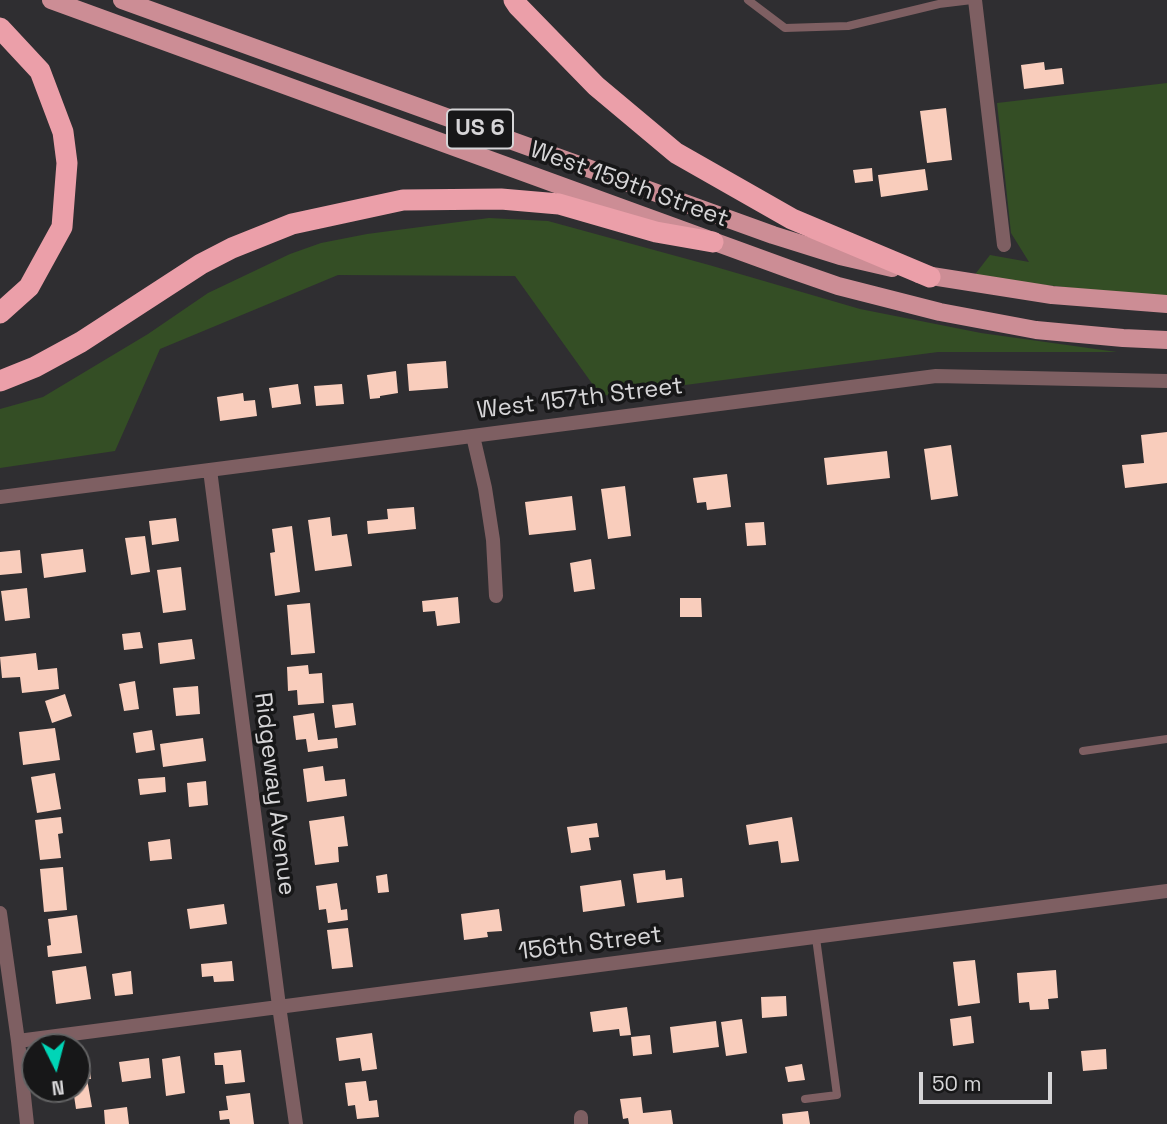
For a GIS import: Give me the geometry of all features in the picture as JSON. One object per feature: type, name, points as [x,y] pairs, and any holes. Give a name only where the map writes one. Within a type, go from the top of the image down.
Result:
[{"type":"highway","points":[[514,0],[596,86],[676,153],[792,219],[930,276]]},
{"type":"highway","points":[[0,28],[40,71],[63,132],[68,163],[62,227],[29,288],[0,313]]},
{"type":"highway","points":[[0,381],[35,367],[81,342],[182,275],[232,248],[292,224],[403,200],[500,199],[559,204],[656,232],[713,242]]},
{"type":"main road","name":"West 159th Street","points":[[51,0],[838,286],[940,312],[1036,330],[1167,340]]},
{"type":"main road","name":"West 159th Street","points":[[122,0],[773,235],[839,256],[930,276],[1052,295],[1167,304]]},
{"type":"street","points":[[973,0],[1004,245]]},
{"type":"street","name":"West 157th Street","points":[[0,497],[936,376],[1167,381]]},
{"type":"street","points":[[473,436],[493,540],[496,596]]},
{"type":"street","name":"Ridgeway Avenue","points":[[210,470],[296,1124]]},
{"type":"street","name":"156th Street","points":[[18,1041],[1167,891]]},
{"type":"street","points":[[0,914],[27,1124]]},
{"type":"lane","points":[[748,0],[785,28],[848,26],[939,4],[973,0]]},
{"type":"lane","points":[[1083,751],[1167,739]]},
{"type":"lane","points":[[805,1099],[837,1096],[816,938]]},
{"type":"green space","points":[[1167,83],[1167,296],[973,277],[990,255],[1029,262],[1011,233],[997,103]]},
{"type":"green space","points":[[489,218],[548,221],[860,309],[981,333],[1117,352],[938,352],[601,396],[515,276],[338,275],[160,349],[115,451],[0,468],[0,409],[43,397],[148,334],[208,293],[290,254],[321,243],[367,234]]},
{"type":"building","points":[[1044,62],[1045,70],[1062,68],[1064,84],[1024,89],[1021,65]]},
{"type":"building","points":[[946,108],[952,160],[927,163],[920,111]]},
{"type":"building","points":[[872,168],[873,181],[855,183],[853,170]]},
{"type":"building","points":[[925,169],[928,190],[881,197],[878,175]]},
{"type":"building","points":[[446,361],[448,388],[409,391],[407,364]]},
{"type":"building","points":[[396,371],[398,393],[370,399],[367,375]]},
{"type":"building","points":[[298,384],[301,404],[272,408],[269,388]]},
{"type":"building","points":[[342,384],[344,404],[316,406],[314,386]]},
{"type":"building","points":[[243,393],[244,401],[255,400],[257,416],[220,421],[217,397]]},
{"type":"building","points":[[1167,432],[1167,483],[1125,488],[1122,465],[1144,463],[1141,435]]},
{"type":"building","points":[[951,445],[958,496],[931,500],[924,449]]},
{"type":"building","points":[[887,451],[890,478],[827,485],[824,458]]},
{"type":"building","points":[[727,474],[731,507],[707,510],[706,502],[697,503],[693,478]]},
{"type":"building","points":[[625,486],[631,536],[608,539],[601,489]]},
{"type":"building","points":[[572,496],[576,530],[529,535],[525,502]]},
{"type":"building","points":[[414,507],[416,529],[368,534],[367,521],[388,519],[387,509]]},
{"type":"building","points":[[330,517],[332,536],[347,534],[352,566],[315,571],[308,520]]},
{"type":"building","points":[[176,518],[179,541],[152,545],[149,521]]},
{"type":"building","points":[[764,522],[766,545],[747,546],[745,523]]},
{"type":"building","points":[[292,526],[300,592],[275,596],[270,553],[275,552],[272,529]]},
{"type":"building","points":[[145,536],[150,572],[131,575],[125,538]]},
{"type":"building","points":[[83,549],[86,572],[44,578],[41,554]]},
{"type":"building","points":[[20,550],[22,573],[0,575],[0,552]]},
{"type":"building","points":[[591,559],[595,589],[574,592],[570,563]]},
{"type":"building","points":[[181,567],[186,610],[163,613],[157,570]]},
{"type":"building","points":[[27,588],[30,618],[5,621],[1,591]]},
{"type":"building","points":[[458,597],[460,623],[437,626],[435,611],[423,612],[422,601]]},
{"type":"building","points":[[680,598],[701,598],[702,617],[680,617]]},
{"type":"building","points":[[310,603],[315,653],[291,655],[287,605]]},
{"type":"building","points":[[140,632],[143,648],[124,650],[122,634]]},
{"type":"building","points":[[192,639],[195,659],[160,664],[158,643]]},
{"type":"building","points":[[36,653],[38,670],[57,668],[59,689],[22,693],[20,677],[2,678],[0,657]]},
{"type":"building","points":[[308,665],[309,674],[322,673],[324,703],[298,705],[297,690],[288,691],[287,667]]},
{"type":"building","points":[[135,681],[139,709],[124,711],[119,684]]},
{"type":"building","points":[[198,686],[200,714],[176,716],[173,688]]},
{"type":"building","points":[[65,694],[72,716],[52,723],[45,701]]},
{"type":"building","points":[[353,703],[356,725],[335,728],[332,705]]},
{"type":"building","points":[[314,713],[318,740],[337,738],[338,748],[308,752],[306,739],[296,740],[293,716]]},
{"type":"building","points":[[55,728],[60,760],[23,765],[19,732]]},
{"type":"building","points":[[152,730],[155,750],[136,753],[133,733]]},
{"type":"building","points":[[203,738],[206,761],[163,767],[160,744]]},
{"type":"building","points":[[323,766],[325,781],[345,779],[347,796],[307,802],[303,769]]},
{"type":"building","points":[[55,773],[61,809],[37,813],[31,777]]},
{"type":"building","points":[[165,777],[166,792],[140,795],[138,779]]},
{"type":"building","points":[[206,781],[208,805],[189,807],[187,783]]},
{"type":"building","points":[[344,816],[348,846],[338,847],[339,862],[315,865],[309,821]]},
{"type":"building","points":[[61,817],[63,833],[58,834],[61,858],[40,860],[35,820]]},
{"type":"building","points":[[792,817],[799,861],[781,863],[778,841],[749,845],[746,825]]},
{"type":"building","points":[[597,823],[599,837],[589,838],[591,850],[571,853],[567,827]]},
{"type":"building","points":[[170,839],[172,859],[150,861],[148,842]]},
{"type":"building","points":[[63,867],[67,910],[44,912],[40,869]]},
{"type":"building","points":[[665,870],[666,880],[682,878],[684,897],[637,903],[633,874]]},
{"type":"building","points":[[387,874],[389,892],[378,893],[376,876]]},
{"type":"building","points":[[621,880],[625,906],[583,912],[580,886]]},
{"type":"building","points":[[337,883],[341,910],[347,909],[348,920],[328,923],[326,909],[319,910],[316,886]]},
{"type":"building","points":[[224,904],[227,924],[190,929],[187,909]]},
{"type":"building","points":[[499,909],[502,931],[487,932],[488,937],[464,940],[461,914]]},
{"type":"building","points":[[77,915],[82,953],[48,957],[47,946],[51,945],[48,919]]},
{"type":"building","points":[[348,928],[353,967],[332,969],[327,930]]},
{"type":"building","points":[[975,960],[980,1003],[958,1006],[953,962]]},
{"type":"building","points":[[232,961],[234,981],[214,982],[213,976],[202,977],[201,964]]},
{"type":"building","points":[[86,966],[91,999],[56,1004],[52,971]]},
{"type":"building","points":[[1056,970],[1058,998],[1048,999],[1049,1009],[1030,1010],[1029,1002],[1019,1003],[1017,973]]},
{"type":"building","points":[[131,971],[133,994],[115,996],[112,974]]},
{"type":"building","points":[[786,996],[787,1016],[762,1018],[761,997]]},
{"type":"building","points":[[627,1007],[631,1035],[620,1036],[619,1029],[593,1032],[590,1012]]},
{"type":"building","points":[[971,1016],[974,1043],[953,1046],[950,1019]]},
{"type":"building","points":[[742,1019],[747,1053],[726,1056],[721,1022]]},
{"type":"building","points":[[716,1021],[719,1047],[673,1053],[670,1027]]},
{"type":"building","points":[[372,1033],[377,1069],[362,1071],[360,1058],[339,1061],[336,1038]]},
{"type":"building","points":[[650,1035],[652,1054],[633,1056],[631,1037]]},
{"type":"building","points":[[1106,1049],[1107,1069],[1083,1071],[1081,1051]]},
{"type":"building","points":[[241,1050],[245,1082],[225,1084],[223,1065],[215,1065],[214,1053]]},
{"type":"building","points":[[180,1056],[185,1093],[166,1096],[162,1059]]},
{"type":"building","points":[[149,1058],[151,1078],[122,1082],[119,1062]]},
{"type":"building","points":[[802,1064],[805,1080],[788,1082],[785,1067]]},
{"type":"building","points":[[366,1081],[369,1101],[377,1100],[379,1117],[357,1119],[355,1105],[348,1106],[345,1083]]},
{"type":"building","points":[[250,1093],[254,1124],[230,1124],[229,1119],[220,1120],[219,1111],[228,1110],[226,1096]]},
{"type":"building","points":[[641,1097],[643,1113],[671,1110],[673,1124],[629,1124],[628,1118],[623,1119],[620,1099]]},
{"type":"building","points":[[91,1101],[92,1107],[76,1109],[75,1103]]},
{"type":"building","points":[[127,1107],[129,1124],[105,1124],[104,1110]]},
{"type":"building","points":[[808,1111],[810,1124],[783,1124],[782,1114]]}]
